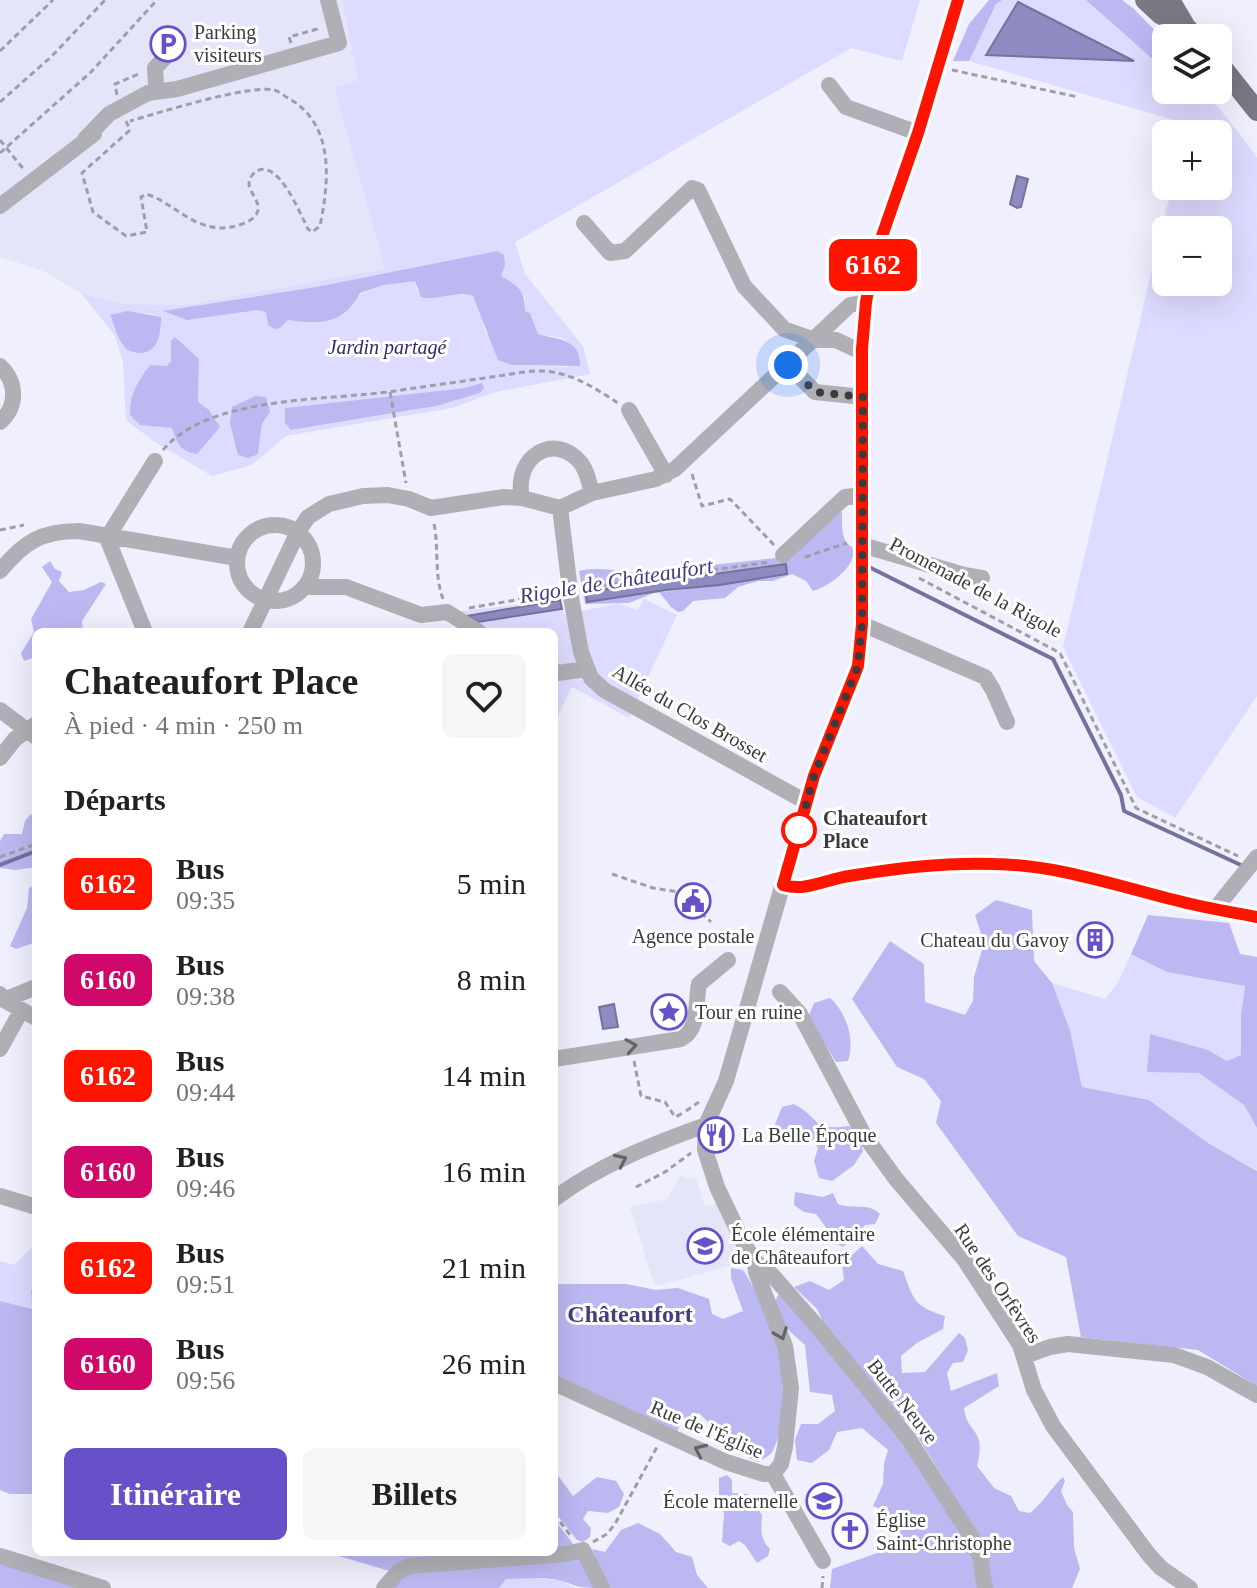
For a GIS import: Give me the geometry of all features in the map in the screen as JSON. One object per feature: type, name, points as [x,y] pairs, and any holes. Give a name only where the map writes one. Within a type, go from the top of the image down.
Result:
[{"type":"main road","points":[[1145,0],[1176,24]]},
{"type":"main road","points":[[1170,0],[1185,24]]},
{"type":"main road","points":[[1232,80],[1257,111]]},
{"type":"street","points":[[0,206],[85,139],[124,114],[177,89],[339,43],[328,0]]},
{"type":"street","points":[[755,1261],[716,1182],[704,1145],[706,1125],[726,1081],[806,802],[858,666],[862,624],[862,349],[866,302],[874,259],[918,133],[958,0]]},
{"type":"street","points":[[156,85],[155,68],[174,48]]},
{"type":"street","points":[[114,99],[141,87],[156,85],[177,89]]},
{"type":"street","points":[[829,85],[846,107],[918,133]]},
{"type":"street","points":[[584,223],[610,253],[617,254],[625,251],[692,188],[698,190],[744,286],[784,329],[814,340],[836,340],[862,349]]},
{"type":"street","points":[[252,628],[298,532],[308,517],[329,504],[363,496],[388,495],[431,508],[504,497],[522,498],[560,508],[592,493],[666,475],[850,305],[866,302]]},
{"type":"street","points":[[788,365],[815,392],[863,397]]},
{"type":"street","points":[[0,366],[12,383],[14,395],[11,407],[0,422]]},
{"type":"street","points":[[629,410],[666,475]]},
{"type":"street","points":[[522,498],[519,485],[523,467],[538,453],[553,449],[566,452],[580,461],[592,493]]},
{"type":"street","points":[[110,545],[155,461]]},
{"type":"street","points":[[786,557],[845,497],[863,495]]},
{"type":"street","name":"Allée du Clos Brosset","points":[[560,508],[573,614],[591,678],[604,690],[806,802]]},
{"type":"street","points":[[277,525],[298,532],[309,545],[313,572],[305,587],[286,600],[264,600],[254,595],[240,579],[237,558],[240,547],[255,530],[277,525]]},
{"type":"street","points":[[0,571],[28,533],[59,531],[79,531],[110,545],[237,558]]},
{"type":"street","points":[[110,545],[143,628]]},
{"type":"street","points":[[862,547],[982,578]]},
{"type":"street","points":[[305,587],[346,587],[421,615],[450,614],[472,628]]},
{"type":"street","points":[[862,624],[985,677],[1007,722]]},
{"type":"street","points":[[558,673],[586,669]]},
{"type":"street","points":[[0,710],[32,729]]},
{"type":"street","points":[[0,758],[15,739],[32,730]]},
{"type":"street","points":[[783,885],[805,886],[848,876],[908,869],[1022,864],[1257,917]]},
{"type":"street","points":[[1215,909],[1250,865]]},
{"type":"street","points":[[558,1058],[681,1039],[689,1035],[695,1023],[699,984],[728,960]]},
{"type":"street","points":[[1,997],[32,988]]},
{"type":"street","name":"Rue des Orfèvres","points":[[780,992],[800,1014],[864,1135],[896,1179],[964,1259],[1025,1356],[1034,1390],[1053,1426],[1149,1555],[1182,1585]]},
{"type":"street","points":[[0,1049],[29,1015],[1,997]]},
{"type":"street","points":[[558,1196],[592,1173],[706,1125]]},
{"type":"street","points":[[0,1196],[32,1206]]},
{"type":"street","name":"Rue de l'Église","points":[[558,1385],[726,1462],[773,1474],[783,1458],[791,1388],[785,1346],[756,1272],[755,1261]]},
{"type":"street","name":"Butte Neuve","points":[[755,1261],[773,1276],[816,1325],[908,1438],[967,1528],[980,1558],[985,1588]]},
{"type":"street","points":[[1025,1356],[1068,1344],[1174,1355],[1207,1367],[1257,1395]]},
{"type":"street","points":[[773,1474],[823,1561]]},
{"type":"street","points":[[558,1555],[583,1550],[602,1588]]},
{"type":"street","points":[[0,1556],[103,1588]]},
{"type":"street","points":[[384,1588],[398,1572],[409,1566],[540,1556]]},
{"type":"path","points":[[0,51],[53,0]]},
{"type":"path","points":[[0,102],[52,56],[105,0]]},
{"type":"path","points":[[0,153],[91,72],[157,0]]},
{"type":"path","points":[[937,67],[1078,97]]},
{"type":"path","points":[[274,90],[304,108],[325,147],[328,188],[320,226],[312,232],[308,229],[282,180],[267,171],[257,171],[251,176],[249,185],[258,205],[258,213],[252,220],[230,228],[215,227],[175,212],[146,194],[140,202],[147,232],[126,236],[93,212],[82,173],[130,130],[127,122],[172,108],[249,91],[274,90]]},
{"type":"path","points":[[0,140],[34,182]]},
{"type":"path","points":[[155,461],[172,440],[199,423],[234,412],[304,400],[390,392],[542,371],[590,385],[629,410]]},
{"type":"path","points":[[390,392],[409,499]]},
{"type":"path","points":[[683,462],[695,477],[702,506],[730,499],[786,557]]},
{"type":"path","points":[[431,508],[438,547],[439,589],[450,614]]},
{"type":"path","points":[[0,530],[28,533]]},
{"type":"path","name":"Promenade de la Rigole","points":[[450,614],[570,591],[862,547]]},
{"type":"path","name":"Promenade de la Rigole","points":[[915,576],[1060,653],[1136,808],[1250,865]]},
{"type":"path","points":[[0,857],[32,845]]},
{"type":"path","points":[[612,874],[653,888],[679,892],[711,922]]},
{"type":"path","points":[[631,1046],[641,1096],[665,1102],[675,1117],[685,1112]]},
{"type":"path","points":[[636,1187],[665,1172],[704,1145]]},
{"type":"path","points":[[558,1519],[583,1550],[615,1524],[664,1433]]},
{"type":"shaded area","points":[[0,0],[342,0],[358,80],[334,87],[385,269],[186,305],[124,304],[82,294],[46,272],[0,257]]},
{"type":"shaded area","points":[[989,0],[1002,0],[996,4],[969,61],[953,61],[969,24]]},
{"type":"shaded area","points":[[1086,0],[1122,0],[1133,8],[1152,28],[1152,59]]},
{"type":"shaded area","points":[[1018,2],[1134,61],[986,55]]},
{"type":"shaded area","points":[[1017,176],[1028,179],[1021,207],[1017,208],[1010,204]]},
{"type":"shaded area","points":[[497,251],[504,255],[505,265],[501,276],[519,289],[524,298],[525,311],[530,313],[538,334],[572,345],[577,350],[580,366],[512,365],[498,360],[473,296],[421,297],[415,281],[384,285],[360,293],[346,311],[330,320],[288,320],[280,328],[274,329],[268,325],[266,312],[257,310],[187,320],[163,311],[316,287]]},
{"type":"shaded area","points":[[128,311],[161,317],[158,340],[147,352],[129,350],[119,338],[110,315]]},
{"type":"shaded area","points":[[175,337],[199,359],[198,402],[209,410],[220,427],[197,454],[180,446],[172,428],[140,425],[130,415],[131,401],[138,383],[150,365],[167,366],[171,361],[171,341]]},
{"type":"shaded area","points":[[482,383],[484,388],[480,393],[436,406],[291,430],[285,423],[285,408],[465,388]]},
{"type":"shaded area","points":[[255,396],[266,397],[270,412],[262,424],[258,454],[249,458],[238,455],[230,423],[232,407]]},
{"type":"shaded area","points":[[837,512],[842,512],[844,536],[852,547],[851,561],[834,581],[813,591],[806,581],[792,574],[738,587],[725,598],[693,601],[678,612],[660,593],[629,603],[585,604],[579,571],[602,569],[640,573],[793,556]],"holes":[[[773,565],[787,573],[720,585],[587,601],[586,592]]]},
{"type":"shaded area","points":[[50,561],[55,569],[62,572],[59,581],[69,592],[84,590],[101,582],[106,584],[82,621],[83,628],[33,628],[31,619],[52,582],[42,567]]},
{"type":"shaded area","points":[[786,564],[787,574],[587,602],[586,592]]},
{"type":"shaded area","points":[[560,600],[562,609],[478,622],[467,616]]},
{"type":"shaded area","points":[[32,635],[32,658],[24,661],[21,653]]},
{"type":"shaded area","points":[[32,814],[32,868],[0,868],[0,841],[4,834],[22,834],[25,821]]},
{"type":"shaded area","points":[[32,886],[32,943],[16,949],[10,946],[27,908],[29,888]]},
{"type":"shaded area","points":[[996,900],[1032,910],[1034,961],[1052,983],[1070,1030],[1082,1087],[1149,1100],[1208,1143],[1257,1171],[1257,1386],[1198,1350],[1081,1337],[1066,1257],[1018,1236],[936,1123],[941,1101],[924,1079],[897,1067],[852,999],[890,941],[924,964],[925,1002],[965,1015],[973,1001],[974,977],[984,943],[975,915]]},
{"type":"shaded area","points":[[1148,915],[1229,923],[1240,954],[1257,957],[1257,1128],[1244,1105],[1199,1073],[1147,1072],[1150,1034],[1208,1050],[1227,1061],[1241,1055],[1245,986],[1167,972],[1131,954]]},
{"type":"shaded area","points":[[830,998],[841,1011],[848,1027],[851,1044],[848,1061],[836,1062],[808,1018],[814,1003]]},
{"type":"shaded area","points":[[614,1004],[618,1027],[603,1029],[599,1007]]},
{"type":"shaded area","points":[[794,1104],[822,1125],[849,1126],[858,1133],[863,1151],[854,1165],[832,1181],[819,1178],[814,1161],[818,1148],[814,1141],[785,1139],[775,1124],[782,1107]]},
{"type":"shaded area","points":[[680,1175],[689,1179],[696,1177],[705,1207],[719,1203],[743,1262],[661,1285],[654,1284],[630,1207],[667,1199]]},
{"type":"shaded area","points":[[795,1192],[823,1197],[833,1193],[838,1204],[871,1208],[880,1214],[875,1224],[865,1225],[843,1247],[831,1241],[816,1214],[804,1212],[794,1205]]},
{"type":"shaded area","points":[[862,1246],[878,1264],[903,1271],[916,1301],[945,1316],[943,1329],[901,1356],[902,1373],[925,1372],[959,1333],[965,1338],[968,1350],[963,1362],[953,1363],[947,1373],[951,1391],[997,1373],[999,1386],[964,1408],[980,1444],[977,1466],[994,1488],[1011,1496],[1019,1511],[1030,1513],[1063,1477],[1065,1481],[1061,1491],[1073,1512],[1074,1548],[1080,1569],[1072,1588],[990,1588],[945,1481],[909,1423],[896,1415],[825,1326],[817,1309],[794,1287],[810,1281],[829,1290],[844,1280],[842,1264]]},
{"type":"shaded area","points":[[731,1268],[743,1270],[764,1308],[779,1349],[782,1416],[776,1443],[767,1457],[757,1462],[749,1458],[745,1439],[716,1430],[699,1413],[683,1419],[677,1432],[558,1378],[558,1284],[626,1284],[656,1290],[678,1288],[709,1299],[712,1314],[723,1319],[743,1311],[731,1278]]},
{"type":"shaded area","points":[[779,1294],[871,1402],[934,1489],[973,1561],[979,1588],[830,1588],[832,1569],[883,1551],[898,1542],[898,1524],[885,1511],[873,1506],[883,1484],[888,1450],[862,1428],[837,1432],[829,1450],[812,1463],[797,1460],[795,1440],[801,1424],[818,1424],[835,1411],[832,1395],[810,1392],[805,1345],[786,1328],[775,1301]]},
{"type":"shaded area","points":[[0,1301],[32,1309],[32,1494],[10,1494],[0,1490]]},
{"type":"shaded area","points":[[558,1475],[573,1496],[597,1477],[616,1481],[624,1494],[619,1507],[608,1513],[588,1511],[583,1519],[591,1528],[590,1537],[583,1542],[577,1540],[558,1516]]},
{"type":"shaded area","points":[[727,1475],[732,1480],[732,1493],[748,1494],[762,1515],[761,1530],[770,1549],[768,1556],[757,1563],[739,1541],[730,1546],[722,1542],[724,1513],[719,1504],[719,1478]]},
{"type":"shaded area","points":[[638,1523],[660,1534],[676,1552],[692,1557],[697,1575],[708,1588],[607,1588],[592,1549],[605,1552],[621,1530]]},
{"type":"shaded area","points":[[558,1524],[577,1549],[558,1551]]},
{"type":"shaded area","points":[[579,1554],[596,1588],[539,1578],[506,1579],[499,1588],[394,1588],[409,1570]]},
{"type":"shaded area","points":[[339,1556],[512,1556],[393,1572]]},
{"type":"shaded area","points":[[0,1563],[86,1588],[0,1588]]},
{"type":"green space","name":"Jardin partagé","points":[[342,0],[920,0],[902,61],[851,48],[515,242],[525,274],[583,346],[590,374],[496,392],[452,408],[286,436],[252,465],[212,476],[155,442],[126,420],[123,362],[115,336],[82,294],[124,304],[186,305],[385,269],[334,87],[358,80]],"holes":[[[497,251],[501,276],[525,297],[525,311],[530,313],[538,334],[563,338],[575,347],[568,367],[512,365],[485,331],[473,296],[417,291],[415,281],[375,288],[316,323],[287,320],[280,328],[268,324],[266,311],[165,311],[316,287]],[[149,313],[160,317],[161,332],[123,346],[110,315]],[[171,341],[199,359],[198,403],[209,410],[172,428],[156,427],[149,366],[167,366],[171,361]],[[465,388],[420,409],[292,430],[285,422],[286,408]],[[255,396],[270,412],[262,424],[259,449],[247,401]]]},
{"type":"green space","points":[[1002,0],[1086,0],[1152,59],[1152,104],[1215,104],[1229,120],[1174,120],[969,61],[996,4]]},
{"type":"green space","points":[[1232,124],[1257,158],[1257,696],[1175,818],[1137,797],[1063,647],[1152,270],[1152,296],[1232,296],[1232,216],[1165,216],[1169,200],[1232,200]]},
{"type":"green space","points":[[561,597],[564,614],[619,604],[638,610],[644,599],[677,615],[629,718],[572,687],[558,716],[558,628],[466,628],[461,611]],"holes":[[[559,600],[561,609],[478,622],[473,614]]]},
{"type":"green space","points":[[1131,954],[1167,972],[1245,986],[1241,1055],[1227,1061],[1208,1050],[1147,1071],[1199,1073],[1244,1105],[1257,1128],[1257,1170],[1208,1143],[1149,1100],[1082,1087],[1070,1030],[1052,983],[1105,999],[1119,981]]},
{"type":"green space","points":[[32,1247],[32,1309],[0,1301],[0,1261],[14,1265]]},
{"type":"green space","points":[[506,1579],[558,1580],[576,1588],[499,1588]]},
{"type":"waterway","name":"Rigole de Châteaufort","points":[[869,567],[1053,659],[1121,795],[1124,811],[1243,866]]},
{"type":"waterway","name":"Rigole de Châteaufort","points":[[0,865],[32,853]]},
{"type":"bus line","name":"6162","points":[[958,0],[869,279],[862,349],[862,624],[858,666],[814,776],[783,885],[805,886],[848,876],[908,869],[990,863],[1022,864],[1257,917]]},
{"type":"place","name":"Parking visiteurs","points":[[168,44]]},
{"type":"place","name":"Chateaufort Place","points":[[799,830]]},
{"type":"place","name":"Agence postale","points":[[693,901]]},
{"type":"place","name":"Chateau du Gavoy","points":[[1095,940]]},
{"type":"place","name":"Tour en ruine","points":[[669,1012]]},
{"type":"place","name":"La Belle Époque","points":[[716,1135]]},
{"type":"place","name":"École élémentaire de Châteaufort","points":[[705,1246]]},
{"type":"place","name":"École maternelle","points":[[824,1501]]},
{"type":"place","name":"Église Saint-Christophe","points":[[850,1531]]},
{"type":"district","name":"Châteaufort","points":[[630,1314]]},
{"type":"route","points":[[788,365],[815,392],[863,397],[862,624],[858,666],[814,776],[799,830]]}]
